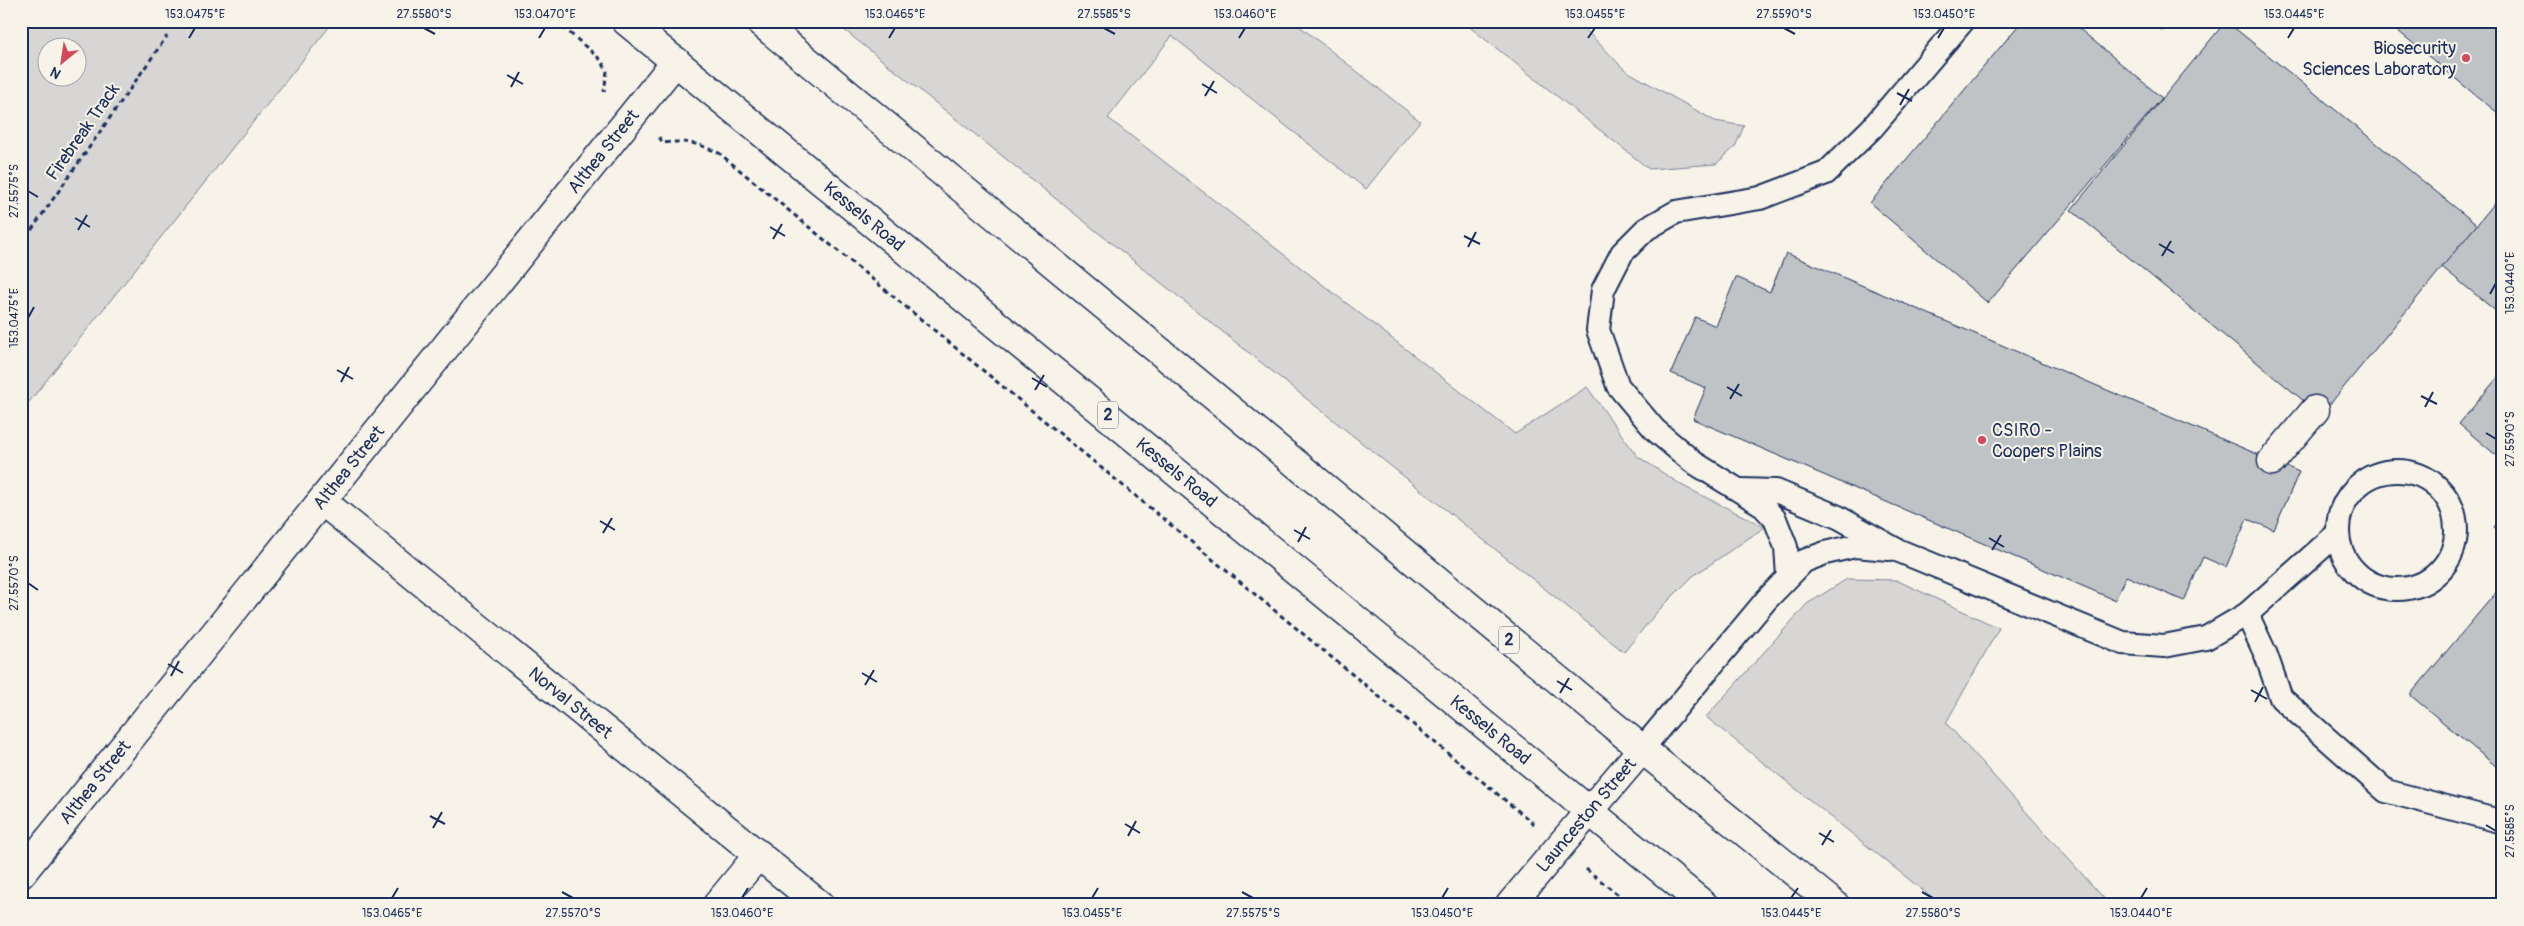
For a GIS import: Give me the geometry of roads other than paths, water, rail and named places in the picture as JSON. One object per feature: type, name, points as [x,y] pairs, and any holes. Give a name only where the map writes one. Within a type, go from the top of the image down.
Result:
[{"type":"main road","name":"Kessels Road","points":[[626,21],[1704,905]]},
{"type":"main road","name":"2","points":[[759,21],[1642,749],[1835,905]]},
{"type":"main road","name":"Althea Street","points":[[21,874],[676,61]]},
{"type":"main road","points":[[2272,460],[2315,410]]},
{"type":"main road","name":"Norval Street","points":[[322,500],[820,905]]},
{"type":"main road","name":"Launceston Street","points":[[1510,905],[1642,749]]},
{"type":"main road","points":[[717,905],[758,854]]},
{"type":"lane","points":[[1788,576],[1786,547],[1775,519],[1761,504],[1742,490],[1693,462],[1656,430],[1618,386],[1598,330],[1602,290],[1622,253],[1646,229],[1676,212],[1760,198],[1826,173],[1872,128],[1963,21]]},
{"type":"lane","points":[[1742,490],[1776,491],[1838,516],[1898,550],[2123,642],[2164,646],[2206,638],[2247,614],[2338,532],[2340,513],[2349,494],[2364,480],[2384,473],[2404,471],[2424,477],[2440,490],[2451,507],[2457,526],[2454,545],[2447,562],[2435,576],[2418,585],[2400,589],[2382,587],[2365,580],[2351,567],[2342,551],[2338,532]]},
{"type":"lane","points":[[1642,749],[1788,576],[1804,561],[1825,553],[1855,546],[1898,550]]},
{"type":"lane","points":[[2247,614],[2266,655],[2281,698],[2386,791],[2503,822]]},
{"type":"place","name":"Biosecurity Sciences Laboratory","points":[[2466,58]]},
{"type":"place","name":"CSIRO - Coopers Plains","points":[[1982,440]]}]
